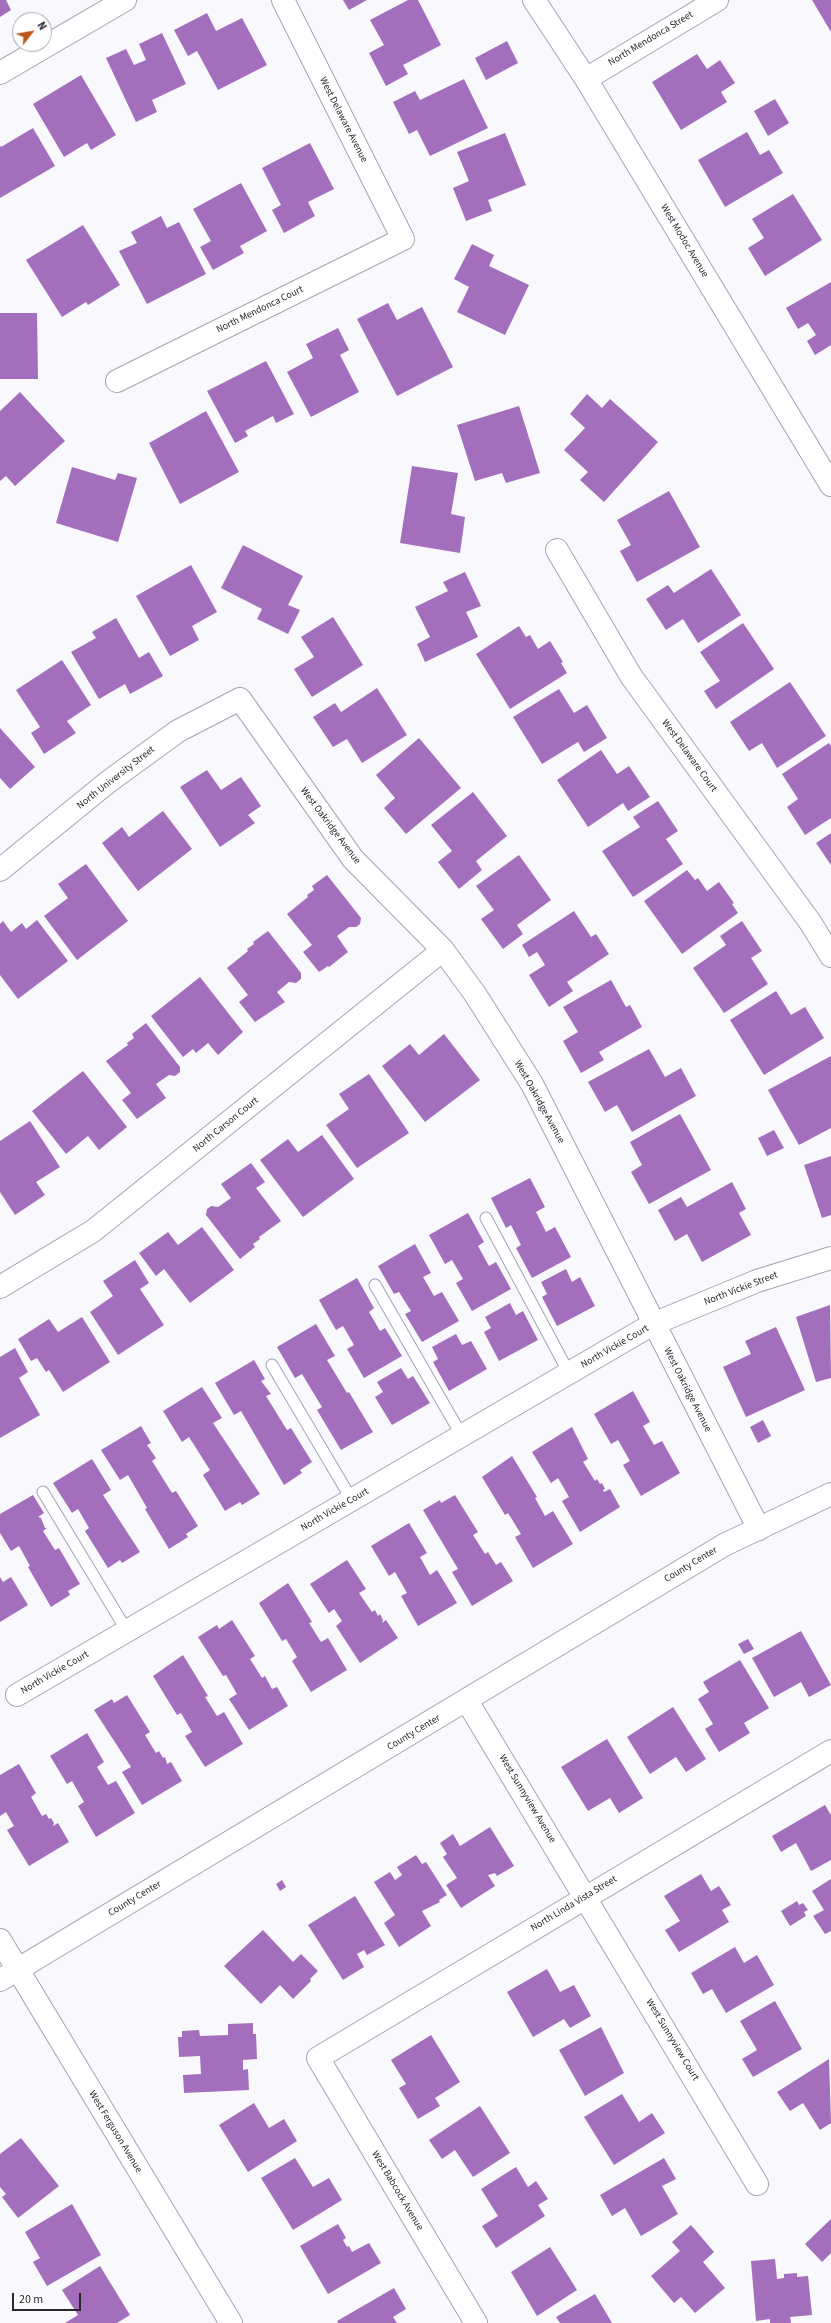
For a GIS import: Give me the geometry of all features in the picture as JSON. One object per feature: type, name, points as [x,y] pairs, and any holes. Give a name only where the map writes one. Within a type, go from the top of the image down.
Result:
[{"type":"street","points":[[0,72],[125,0]]},
{"type":"street","name":"West Delaware Avenue","points":[[283,0],[403,239]]},
{"type":"street","name":"West Modoc Avenue","points":[[534,0],[586,79],[831,485]]},
{"type":"street","name":"North Mendonca Street","points":[[586,79],[716,0]]},
{"type":"street","name":"North Mendonca Court","points":[[117,381],[403,239]]},
{"type":"street","name":"West Delaware Court","points":[[557,550],[631,676],[810,922],[831,956]]},
{"type":"street","name":"North University Street","points":[[0,870],[108,782],[178,731],[240,699]]},
{"type":"street","name":"West Oakridge Avenue","points":[[240,699],[353,859],[443,950],[475,994],[532,1084],[653,1324],[759,1529]]},
{"type":"street","name":"North Carson Court","points":[[0,1287],[94,1231],[443,950]]},
{"type":"street","name":"North Vickie Street","points":[[653,1324],[757,1281],[831,1258]]},
{"type":"street","name":"North Vickie Court","points":[[17,1695],[653,1324]]},
{"type":"street","name":"County Center","points":[[9,1975],[467,1701],[724,1545],[831,1494]]},
{"type":"street","name":"West Sunnyview Avenue","points":[[467,1701],[587,1897]]},
{"type":"street","name":"North Linda Vista Street","points":[[318,2058],[831,1751]]},
{"type":"street","name":"West Sunnyview Court","points":[[587,1897],[757,2184]]},
{"type":"street","name":"West Ferguson Avenue","points":[[0,1940],[9,1975],[231,2323]]},
{"type":"street","name":"West Babcock Avenue","points":[[318,2058],[476,2323]]},
{"type":"lane","points":[[486,1218],[569,1374]]},
{"type":"lane","points":[[375,1285],[462,1436]]},
{"type":"lane","points":[[272,1365],[352,1500]]},
{"type":"lane","points":[[43,1492],[127,1631]]},
{"type":"building","points":[[0,0],[6,0],[11,10],[0,17]]},
{"type":"building","points":[[343,0],[367,0],[349,10]]},
{"type":"building","points":[[408,0],[418,0],[441,45],[403,65],[408,74],[386,86],[369,53],[384,45],[370,20]]},
{"type":"building","points":[[812,0],[831,0],[831,32]]},
{"type":"building","points":[[207,13],[216,31],[242,18],[267,65],[218,90],[197,51],[188,56],[174,30]]},
{"type":"building","points":[[162,33],[186,84],[152,100],[157,112],[136,122],[106,58],[126,49],[134,65],[146,60],[139,44]]},
{"type":"building","points":[[507,41],[518,63],[486,80],[475,58]]},
{"type":"building","points":[[697,54],[707,69],[720,60],[735,83],[721,92],[727,102],[681,130],[652,82]]},
{"type":"building","points":[[81,75],[116,135],[91,150],[87,143],[64,157],[33,104]]},
{"type":"building","points":[[464,79],[488,128],[430,156],[417,130],[409,134],[393,102],[415,91],[420,100]]},
{"type":"building","points":[[775,99],[789,123],[768,136],[754,111]]},
{"type":"building","points":[[33,128],[55,166],[0,198],[0,145],[1,147]]},
{"type":"building","points":[[747,132],[760,155],[769,150],[783,173],[725,207],[698,160]]},
{"type":"building","points":[[505,133],[526,185],[488,200],[492,211],[466,221],[453,188],[469,181],[457,152]]},
{"type":"building","points":[[310,143],[334,189],[308,202],[315,216],[284,233],[272,210],[281,205],[262,168]]},
{"type":"building","points":[[241,183],[267,231],[240,246],[244,253],[213,270],[200,247],[211,241],[193,209]]},
{"type":"building","points":[[793,194],[822,240],[765,276],[748,248],[764,238],[752,219]]},
{"type":"building","points":[[161,216],[167,228],[179,222],[206,274],[147,304],[119,251],[137,243],[131,232]]},
{"type":"building","points":[[83,225],[120,285],[88,305],[86,302],[62,317],[26,260]]},
{"type":"building","points":[[472,244],[494,255],[489,266],[529,285],[505,335],[457,312],[469,287],[454,279]]},
{"type":"building","points":[[831,282],[831,345],[815,355],[807,341],[816,335],[808,323],[798,329],[786,308]]},
{"type":"building","points":[[388,303],[397,320],[422,307],[453,367],[397,396],[357,319]]},
{"type":"building","points":[[0,313],[37,313],[38,379],[0,379]]},
{"type":"building","points":[[338,328],[349,350],[340,355],[359,392],[311,417],[287,372],[313,358],[306,344]]},
{"type":"building","points":[[266,361],[294,414],[276,423],[273,416],[245,431],[248,436],[235,443],[207,391]]},
{"type":"building","points":[[20,392],[65,441],[15,486],[6,476],[0,481],[0,411]]},
{"type":"building","points":[[587,394],[602,408],[610,399],[658,442],[604,502],[580,480],[588,472],[564,450],[585,428],[570,414]]},
{"type":"building","points":[[519,406],[540,473],[506,483],[502,473],[475,481],[457,425]]},
{"type":"building","points":[[206,411],[239,472],[180,504],[149,443]]},
{"type":"building","points":[[412,466],[458,473],[451,514],[465,517],[460,553],[400,543]]},
{"type":"building","points":[[72,467],[115,480],[118,473],[137,478],[118,542],[56,523]]},
{"type":"building","points":[[669,491],[700,547],[637,582],[620,551],[631,545],[617,520]]},
{"type":"building","points":[[243,545],[303,576],[288,605],[300,610],[288,634],[257,619],[262,609],[221,588]]},
{"type":"building","points":[[191,565],[217,612],[192,626],[199,640],[170,656],[136,596]]},
{"type":"building","points":[[711,569],[741,615],[698,643],[683,619],[666,630],[646,599],[668,585],[674,593]]},
{"type":"building","points":[[465,572],[481,606],[466,612],[478,637],[425,662],[417,644],[430,637],[415,607],[448,591],[443,582]]},
{"type":"building","points":[[333,617],[363,665],[312,697],[294,669],[314,657],[301,637]]},
{"type":"building","points":[[116,618],[139,658],[149,652],[163,676],[130,694],[125,684],[99,699],[71,652],[96,638],[92,632]]},
{"type":"building","points":[[743,623],[774,669],[716,709],[704,691],[720,681],[700,652]]},
{"type":"building","points":[[519,626],[526,637],[530,635],[538,649],[550,641],[563,662],[561,663],[567,673],[510,709],[476,654]]},
{"type":"building","points":[[62,660],[91,705],[67,721],[76,733],[44,754],[31,733],[40,727],[16,690]]},
{"type":"building","points":[[790,682],[826,736],[777,768],[762,743],[749,751],[730,722]]},
{"type":"building","points":[[377,688],[407,735],[362,763],[347,739],[333,747],[313,717],[335,703],[341,712]]},
{"type":"building","points":[[559,689],[574,713],[587,705],[607,738],[584,752],[578,742],[542,764],[513,717]]},
{"type":"building","points":[[0,728],[35,767],[10,789],[0,778]]},
{"type":"building","points":[[419,738],[461,788],[406,834],[384,808],[395,798],[376,775]]},
{"type":"building","points":[[829,743],[831,746],[831,818],[805,835],[787,807],[798,799],[782,774]]},
{"type":"building","points":[[601,750],[617,774],[629,766],[650,797],[628,811],[623,803],[588,827],[557,780]]},
{"type":"building","points":[[207,770],[221,790],[241,777],[261,806],[248,815],[255,823],[220,847],[180,787]]},
{"type":"building","points":[[473,792],[507,836],[476,861],[482,870],[459,889],[438,862],[452,851],[431,825]]},
{"type":"building","points":[[658,801],[678,831],[666,839],[683,864],[633,897],[602,851],[640,827],[633,817]]},
{"type":"building","points":[[163,811],[192,849],[138,891],[102,843],[122,827],[129,837]]},
{"type":"building","points":[[831,833],[831,865],[816,843]]},
{"type":"building","points":[[519,855],[551,900],[517,925],[523,934],[503,949],[481,919],[494,910],[476,886]]},
{"type":"building","points":[[86,864],[128,921],[77,960],[44,916],[68,898],[58,884]]},
{"type":"building","points":[[687,870],[695,880],[698,878],[707,891],[719,882],[734,903],[732,904],[738,913],[682,954],[644,901]]},
{"type":"building","points":[[327,875],[361,918],[360,924],[356,927],[349,927],[337,936],[348,952],[329,967],[328,966],[319,972],[303,952],[312,945],[287,914],[308,897],[307,895],[314,890],[312,886]]},
{"type":"building","points":[[574,911],[591,937],[596,934],[609,954],[567,982],[573,991],[549,1007],[529,975],[545,965],[537,952],[529,957],[522,945]]},
{"type":"building","points":[[37,920],[68,961],[18,999],[0,975],[0,924],[3,921],[11,932],[22,923],[26,929]]},
{"type":"building","points":[[742,921],[762,951],[751,958],[768,984],[724,1013],[693,968],[726,945],[720,936]]},
{"type":"building","points":[[268,931],[301,973],[301,979],[296,983],[289,982],[277,992],[285,1002],[255,1022],[239,1002],[248,995],[227,968],[248,951],[247,949],[254,944],[253,942]]},
{"type":"building","points":[[200,977],[243,1032],[218,1055],[208,1043],[196,1053],[193,1049],[183,1057],[151,1016]]},
{"type":"building","points":[[611,980],[626,1007],[630,1005],[642,1027],[599,1052],[604,1060],[581,1073],[563,1041],[578,1032],[563,1007]]},
{"type":"building","points":[[776,991],[791,1015],[805,1007],[824,1038],[764,1075],[730,1020]]},
{"type":"building","points":[[146,1023],[180,1067],[180,1072],[175,1076],[169,1075],[156,1084],[166,1098],[137,1119],[122,1100],[131,1093],[106,1061],[128,1045],[127,1043],[134,1038],[132,1034]]},
{"type":"building","points":[[444,1034],[480,1080],[425,1122],[382,1066],[410,1044],[419,1055]]},
{"type":"building","points":[[649,1049],[665,1077],[681,1068],[696,1096],[632,1132],[617,1105],[605,1112],[588,1082]]},
{"type":"building","points":[[831,1056],[831,1128],[799,1145],[768,1090]]},
{"type":"building","points":[[83,1071],[127,1127],[99,1150],[88,1136],[66,1154],[32,1111]]},
{"type":"building","points":[[369,1074],[409,1133],[357,1168],[326,1125],[349,1109],[339,1094]]},
{"type":"building","points":[[680,1114],[711,1170],[649,1204],[631,1172],[642,1165],[630,1142]]},
{"type":"building","points":[[30,1121],[60,1167],[36,1182],[45,1195],[15,1215],[0,1192],[0,1141]]},
{"type":"building","points":[[774,1130],[784,1148],[767,1156],[758,1138]]},
{"type":"building","points":[[322,1135],[354,1179],[303,1217],[260,1160],[288,1139],[298,1152]]},
{"type":"building","points":[[831,1156],[831,1215],[822,1218],[804,1165]]},
{"type":"building","points":[[251,1163],[265,1182],[256,1188],[281,1221],[259,1237],[260,1239],[253,1244],[255,1247],[240,1259],[206,1215],[207,1209],[211,1206],[218,1207],[231,1198],[221,1184]]},
{"type":"building","points":[[530,1178],[545,1207],[536,1212],[546,1232],[555,1227],[571,1257],[532,1278],[516,1248],[521,1245],[511,1225],[506,1228],[491,1198]]},
{"type":"building","points":[[732,1182],[746,1209],[739,1213],[751,1235],[702,1262],[687,1234],[675,1241],[658,1210],[681,1197],[687,1207]]},
{"type":"building","points":[[468,1213],[484,1242],[478,1246],[489,1266],[496,1262],[511,1289],[472,1311],[456,1283],[463,1279],[452,1260],[445,1264],[429,1235]]},
{"type":"building","points":[[202,1227],[234,1270],[190,1303],[164,1269],[156,1276],[139,1253],[168,1232],[178,1245]]},
{"type":"building","points":[[415,1244],[431,1273],[423,1277],[434,1296],[442,1292],[459,1321],[422,1342],[405,1314],[411,1311],[399,1292],[394,1294],[378,1266]]},
{"type":"building","points":[[135,1260],[149,1283],[140,1289],[164,1325],[118,1355],[90,1312],[113,1296],[103,1281]]},
{"type":"building","points":[[566,1269],[572,1282],[580,1277],[595,1306],[557,1326],[542,1297],[547,1294],[541,1282]]},
{"type":"building","points":[[357,1278],[374,1308],[369,1312],[380,1331],[385,1328],[402,1356],[364,1378],[347,1349],[354,1345],[343,1326],[336,1330],[319,1300]]},
{"type":"building","points":[[510,1303],[516,1315],[523,1311],[538,1340],[499,1361],[484,1332],[491,1328],[485,1317]]},
{"type":"building","points":[[830,1305],[831,1378],[816,1382],[796,1317]]},
{"type":"building","points":[[82,1317],[110,1362],[63,1392],[49,1370],[46,1372],[37,1358],[31,1361],[18,1339],[49,1319],[58,1332]]},
{"type":"building","points":[[316,1324],[335,1356],[327,1360],[347,1393],[349,1392],[373,1432],[341,1450],[317,1410],[322,1407],[302,1374],[295,1378],[277,1347]]},
{"type":"building","points":[[776,1327],[805,1390],[746,1417],[723,1367],[751,1354],[745,1341]]},
{"type":"building","points":[[456,1334],[462,1345],[471,1341],[487,1369],[449,1391],[433,1362],[438,1359],[432,1347]]},
{"type":"building","points":[[15,1348],[28,1372],[19,1378],[40,1415],[0,1438],[0,1357]]},
{"type":"building","points":[[254,1360],[265,1379],[261,1381],[271,1394],[266,1396],[287,1430],[291,1428],[312,1462],[300,1470],[302,1473],[284,1485],[241,1411],[234,1415],[215,1383]]},
{"type":"building","points":[[401,1368],[408,1379],[413,1376],[430,1403],[392,1425],[375,1397],[383,1392],[377,1382]]},
{"type":"building","points":[[202,1387],[222,1418],[213,1423],[260,1494],[242,1505],[240,1502],[225,1511],[203,1475],[210,1470],[189,1437],[182,1442],[163,1411]]},
{"type":"building","points":[[633,1391],[650,1422],[643,1426],[654,1445],[662,1441],[680,1473],[641,1496],[623,1465],[630,1461],[618,1440],[611,1444],[594,1414]]},
{"type":"building","points":[[763,1420],[771,1436],[758,1443],[750,1427]]},
{"type":"building","points":[[141,1426],[151,1443],[147,1445],[156,1458],[152,1461],[172,1493],[176,1491],[198,1526],[186,1534],[188,1537],[169,1549],[145,1509],[147,1508],[128,1475],[120,1480],[101,1450]]},
{"type":"building","points":[[572,1427],[588,1459],[583,1462],[595,1481],[597,1479],[600,1484],[602,1483],[605,1489],[603,1490],[604,1492],[610,1489],[620,1507],[580,1532],[562,1501],[569,1497],[558,1478],[551,1483],[532,1452]]},
{"type":"building","points":[[512,1456],[537,1497],[535,1498],[545,1516],[553,1511],[573,1544],[533,1568],[515,1537],[521,1534],[508,1513],[505,1515],[482,1477]]},
{"type":"building","points":[[92,1459],[111,1490],[103,1495],[140,1552],[122,1563],[120,1560],[108,1568],[85,1531],[89,1528],[78,1509],[72,1513],[53,1483]]},
{"type":"building","points":[[33,1495],[44,1513],[38,1517],[41,1518],[45,1528],[47,1528],[43,1531],[55,1550],[59,1548],[80,1584],[68,1591],[70,1595],[51,1607],[28,1567],[30,1566],[19,1546],[11,1551],[0,1533],[0,1514]]},
{"type":"building","points":[[455,1495],[478,1532],[473,1535],[485,1554],[488,1552],[496,1565],[501,1562],[513,1581],[472,1606],[452,1572],[458,1569],[423,1510],[440,1500],[441,1503]]},
{"type":"building","points":[[409,1523],[427,1553],[420,1557],[430,1575],[437,1570],[457,1603],[418,1626],[401,1596],[407,1593],[395,1572],[389,1576],[371,1546]]},
{"type":"building","points":[[347,1560],[366,1589],[359,1593],[372,1612],[375,1610],[378,1616],[380,1614],[383,1620],[382,1623],[386,1620],[398,1638],[360,1663],[336,1626],[342,1621],[334,1609],[329,1613],[310,1584]]},
{"type":"building","points":[[0,1577],[3,1582],[11,1577],[28,1605],[0,1622]]},
{"type":"building","points":[[288,1583],[312,1622],[309,1623],[321,1642],[328,1638],[347,1670],[311,1692],[292,1661],[297,1657],[286,1639],[282,1641],[259,1603]]},
{"type":"building","points":[[232,1620],[255,1656],[250,1659],[262,1678],[265,1676],[272,1689],[277,1687],[288,1706],[249,1730],[229,1699],[237,1694],[226,1675],[223,1676],[198,1637],[217,1625],[219,1629]]},
{"type":"building","points":[[801,1631],[831,1685],[809,1697],[801,1682],[774,1697],[752,1658]]},
{"type":"building","points":[[748,1639],[754,1649],[744,1654],[738,1644]]},
{"type":"building","points":[[183,1655],[208,1696],[205,1697],[217,1716],[224,1712],[243,1744],[205,1767],[185,1736],[192,1732],[181,1713],[177,1715],[153,1676]]},
{"type":"building","points":[[740,1660],[769,1708],[744,1723],[750,1733],[719,1752],[705,1729],[713,1724],[698,1699],[709,1692],[703,1682]]},
{"type":"building","points":[[127,1695],[150,1732],[145,1735],[156,1753],[159,1751],[163,1758],[165,1757],[167,1764],[171,1762],[182,1781],[142,1805],[122,1772],[131,1767],[94,1710],[112,1699],[114,1703]]},
{"type":"building","points":[[673,1707],[706,1759],[686,1772],[676,1757],[650,1774],[627,1737]]},
{"type":"building","points":[[87,1733],[104,1762],[97,1767],[108,1785],[116,1781],[135,1813],[96,1837],[78,1806],[84,1802],[72,1781],[67,1784],[50,1756]]},
{"type":"building","points":[[607,1739],[643,1798],[619,1813],[610,1798],[588,1811],[561,1767]]},
{"type":"building","points":[[19,1764],[36,1793],[31,1797],[42,1816],[46,1814],[49,1819],[51,1818],[54,1823],[53,1826],[58,1823],[69,1842],[29,1866],[7,1830],[14,1826],[6,1812],[0,1816],[0,1775]]},
{"type":"building","points":[[825,1805],[831,1815],[831,1860],[811,1871],[796,1843],[781,1852],[772,1836]]},
{"type":"building","points":[[490,1827],[514,1866],[497,1876],[495,1873],[488,1875],[495,1886],[461,1908],[446,1885],[457,1878],[443,1857],[447,1854],[440,1843],[453,1834],[460,1846]]},
{"type":"building","points":[[416,1855],[422,1864],[426,1862],[447,1895],[439,1900],[440,1902],[422,1911],[431,1926],[399,1947],[384,1923],[395,1915],[374,1882],[390,1872],[395,1880],[402,1875],[397,1867]]},
{"type":"building","points":[[701,1874],[711,1891],[719,1886],[731,1905],[722,1910],[729,1922],[679,1952],[665,1930],[680,1921],[664,1896]]},
{"type":"building","points":[[831,1879],[831,1931],[825,1934],[813,1916],[824,1910],[812,1891]]},
{"type":"building","points":[[282,1880],[286,1887],[280,1891],[276,1884]]},
{"type":"building","points":[[355,1896],[385,1945],[367,1955],[364,1950],[357,1954],[364,1967],[343,1980],[308,1925]]},
{"type":"building","points":[[797,1901],[799,1905],[803,1903],[808,1910],[804,1912],[806,1916],[790,1926],[781,1911]]},
{"type":"building","points":[[263,1930],[293,1962],[301,1954],[318,1971],[310,1979],[311,1981],[293,1999],[280,1985],[261,2004],[224,1966]]},
{"type":"building","points":[[735,1947],[744,1963],[757,1955],[774,1985],[726,2013],[712,1989],[703,1994],[691,1973]]},
{"type":"building","points":[[547,1969],[560,1992],[574,1985],[591,2016],[570,2028],[564,2019],[533,2037],[507,1992]]},
{"type":"building","points":[[775,2001],[802,2049],[753,2077],[742,2059],[757,2050],[740,2021]]},
{"type":"building","points":[[253,2023],[253,2034],[256,2034],[257,2059],[243,2060],[243,2070],[248,2069],[249,2090],[184,2093],[183,2075],[201,2074],[200,2056],[179,2057],[178,2037],[182,2037],[182,2031],[199,2030],[200,2036],[228,2035],[228,2024]]},
{"type":"building","points":[[601,2027],[624,2073],[585,2096],[559,2050]]},
{"type":"building","points":[[431,2035],[460,2082],[435,2098],[440,2106],[418,2119],[399,2088],[406,2084],[391,2060]]},
{"type":"building","points":[[829,2059],[831,2123],[820,2130],[803,2103],[790,2111],[777,2092]]},
{"type":"building","points":[[622,2094],[639,2122],[652,2113],[665,2133],[614,2165],[584,2117]]},
{"type":"building","points":[[254,2103],[269,2128],[284,2119],[297,2141],[248,2172],[219,2125]]},
{"type":"building","points":[[480,2106],[510,2153],[473,2177],[455,2150],[442,2159],[429,2140]]},
{"type":"building","points":[[21,2138],[59,2186],[18,2218],[2,2197],[6,2194],[0,2187],[0,2154]]},
{"type":"building","points":[[295,2158],[313,2187],[329,2178],[342,2200],[293,2230],[261,2178]]},
{"type":"building","points":[[664,2158],[676,2179],[662,2186],[678,2214],[641,2236],[625,2208],[612,2216],[600,2195]]},
{"type":"building","points":[[516,2167],[528,2187],[536,2181],[548,2199],[538,2205],[545,2216],[496,2248],[482,2226],[498,2216],[481,2189]]},
{"type":"building","points":[[72,2204],[101,2255],[47,2286],[33,2262],[40,2258],[25,2232]]},
{"type":"building","points":[[831,2219],[831,2253],[822,2262],[805,2244]]},
{"type":"building","points":[[338,2224],[346,2238],[343,2240],[352,2252],[369,2243],[381,2263],[328,2294],[300,2246]]},
{"type":"building","points":[[691,2225],[714,2252],[703,2262],[725,2288],[695,2313],[681,2297],[674,2303],[651,2276],[680,2251],[672,2242]]},
{"type":"building","points":[[550,2247],[577,2290],[537,2316],[511,2272]]},
{"type":"building","points":[[775,2259],[777,2279],[784,2278],[784,2274],[797,2273],[797,2277],[808,2276],[812,2315],[790,2317],[791,2323],[770,2323],[770,2319],[756,2321],[751,2261]]},
{"type":"building","points":[[100,2266],[130,2315],[117,2323],[65,2323],[78,2315],[62,2290]]},
{"type":"building","points":[[394,2288],[406,2309],[393,2317],[397,2323],[338,2323],[337,2321]]},
{"type":"building","points":[[595,2294],[612,2323],[560,2323],[556,2317]]}]
